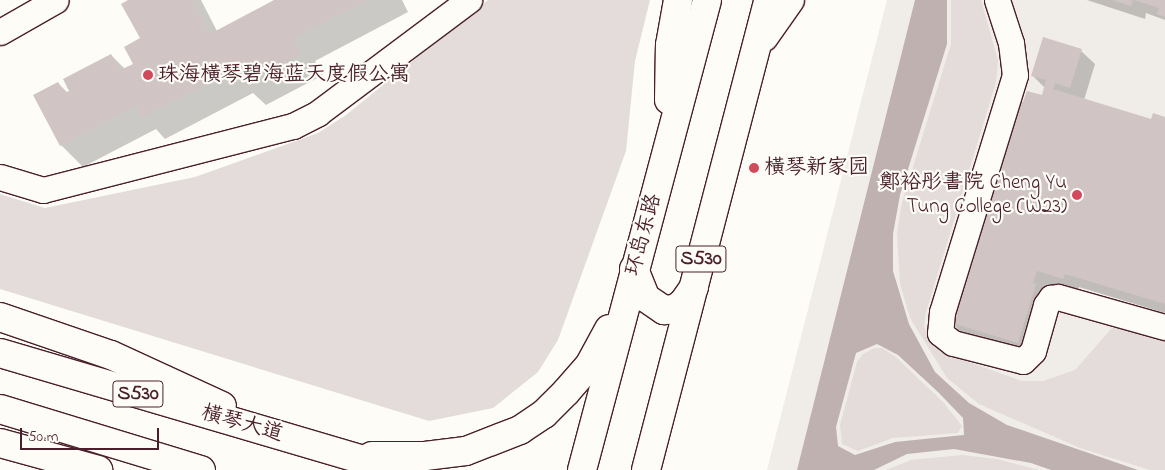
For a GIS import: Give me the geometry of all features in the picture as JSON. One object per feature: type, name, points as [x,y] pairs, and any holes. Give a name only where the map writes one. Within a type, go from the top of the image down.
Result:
[{"type":"main road","points":[[669,141],[670,46],[678,0]]},
{"type":"main road","name":"环岛东路","points":[[582,470],[707,0]]},
{"type":"main road","name":"S530","points":[[646,470],[768,0]]},
{"type":"main road","points":[[756,48],[790,0]]},
{"type":"main road","points":[[345,463],[466,451],[520,430],[544,414],[589,366],[632,281],[646,298],[664,310],[675,309],[683,303],[694,288]]},
{"type":"main road","points":[[0,317],[111,355],[190,389],[276,435]]},
{"type":"main road","name":"横琴大道","points":[[0,353],[319,447],[345,463],[397,470]]},
{"type":"main road","name":"S530","points":[[0,409],[201,470]]},
{"type":"main road","points":[[0,443],[98,470]]},
{"type":"street","points":[[0,32],[56,0]]},
{"type":"street","points":[[0,177],[43,190],[293,126],[318,113],[469,0]]},
{"type":"street","points":[[997,0],[1011,43],[1015,75],[938,326],[946,339],[1005,358],[1023,361],[1033,350],[1046,305],[1051,298],[1058,297],[1165,327]]},
{"type":"shaded area","points":[[488,0],[650,0],[635,61],[626,151],[558,340],[538,372],[493,408],[429,421],[0,289],[0,194],[45,208],[195,177],[318,133],[346,115]]},
{"type":"shaded area","points":[[887,0],[1165,0],[1165,470],[767,470]]},
{"type":"shaded area","points":[[915,0],[947,0],[947,44],[900,195],[893,234],[893,271],[909,324],[935,372],[969,403],[1007,425],[1138,470],[1051,470],[1031,463],[954,449],[907,454],[874,470],[797,470]],"holes":[[[877,344],[898,355],[963,418],[964,435],[895,442],[855,455],[838,446],[836,427],[856,353]]]},
{"type":"shaded area","points":[[951,0],[981,0],[998,61],[996,82],[926,312],[924,327],[940,352],[1022,381],[1043,381],[1075,370],[1112,328],[1123,328],[1165,341],[1165,470],[1150,470],[1080,448],[979,404],[947,378],[910,318],[900,284],[897,233],[902,202],[951,44]]},
{"type":"shaded area","points":[[874,348],[882,348],[896,357],[943,402],[962,426],[958,433],[893,438],[858,451],[842,444],[840,425],[857,362],[863,354]]},
{"type":"shaded area","points":[[962,455],[997,459],[1039,470],[886,470],[911,460]]},
{"type":"building","name":"珠海横琴碧海蓝天度假公寓","points":[[128,0],[192,0],[210,34],[274,0],[367,0],[294,38],[302,53],[243,84],[235,69],[142,118],[137,106],[60,146],[33,95],[58,82],[65,93],[69,91],[63,79],[111,54],[120,70],[133,64],[124,47],[140,38],[121,4]]},
{"type":"building","points":[[1112,0],[1133,0],[1131,6]]},
{"type":"building","points":[[1134,0],[1165,0],[1165,17],[1157,14],[1159,8]]},
{"type":"building","name":"鄭裕彤書院 Cheng Yu Tung College (W23)","points":[[1043,37],[1082,49],[1070,88],[1055,83],[1053,89],[1151,119],[1153,113],[1165,117],[1165,304],[1065,274],[1063,279],[1037,271],[1033,283],[1036,284],[1018,343],[949,322],[1017,100],[1023,102],[1027,91],[1042,95],[1046,80],[1031,76]]},
{"type":"place","name":"珠海横琴碧海蓝天度假公寓","points":[[148,75]]},
{"type":"place","name":"横琴新家园","points":[[754,168]]},
{"type":"place","name":"鄭裕彤書院 Cheng Yu Tung College (W23)","points":[[1077,195]]}]
